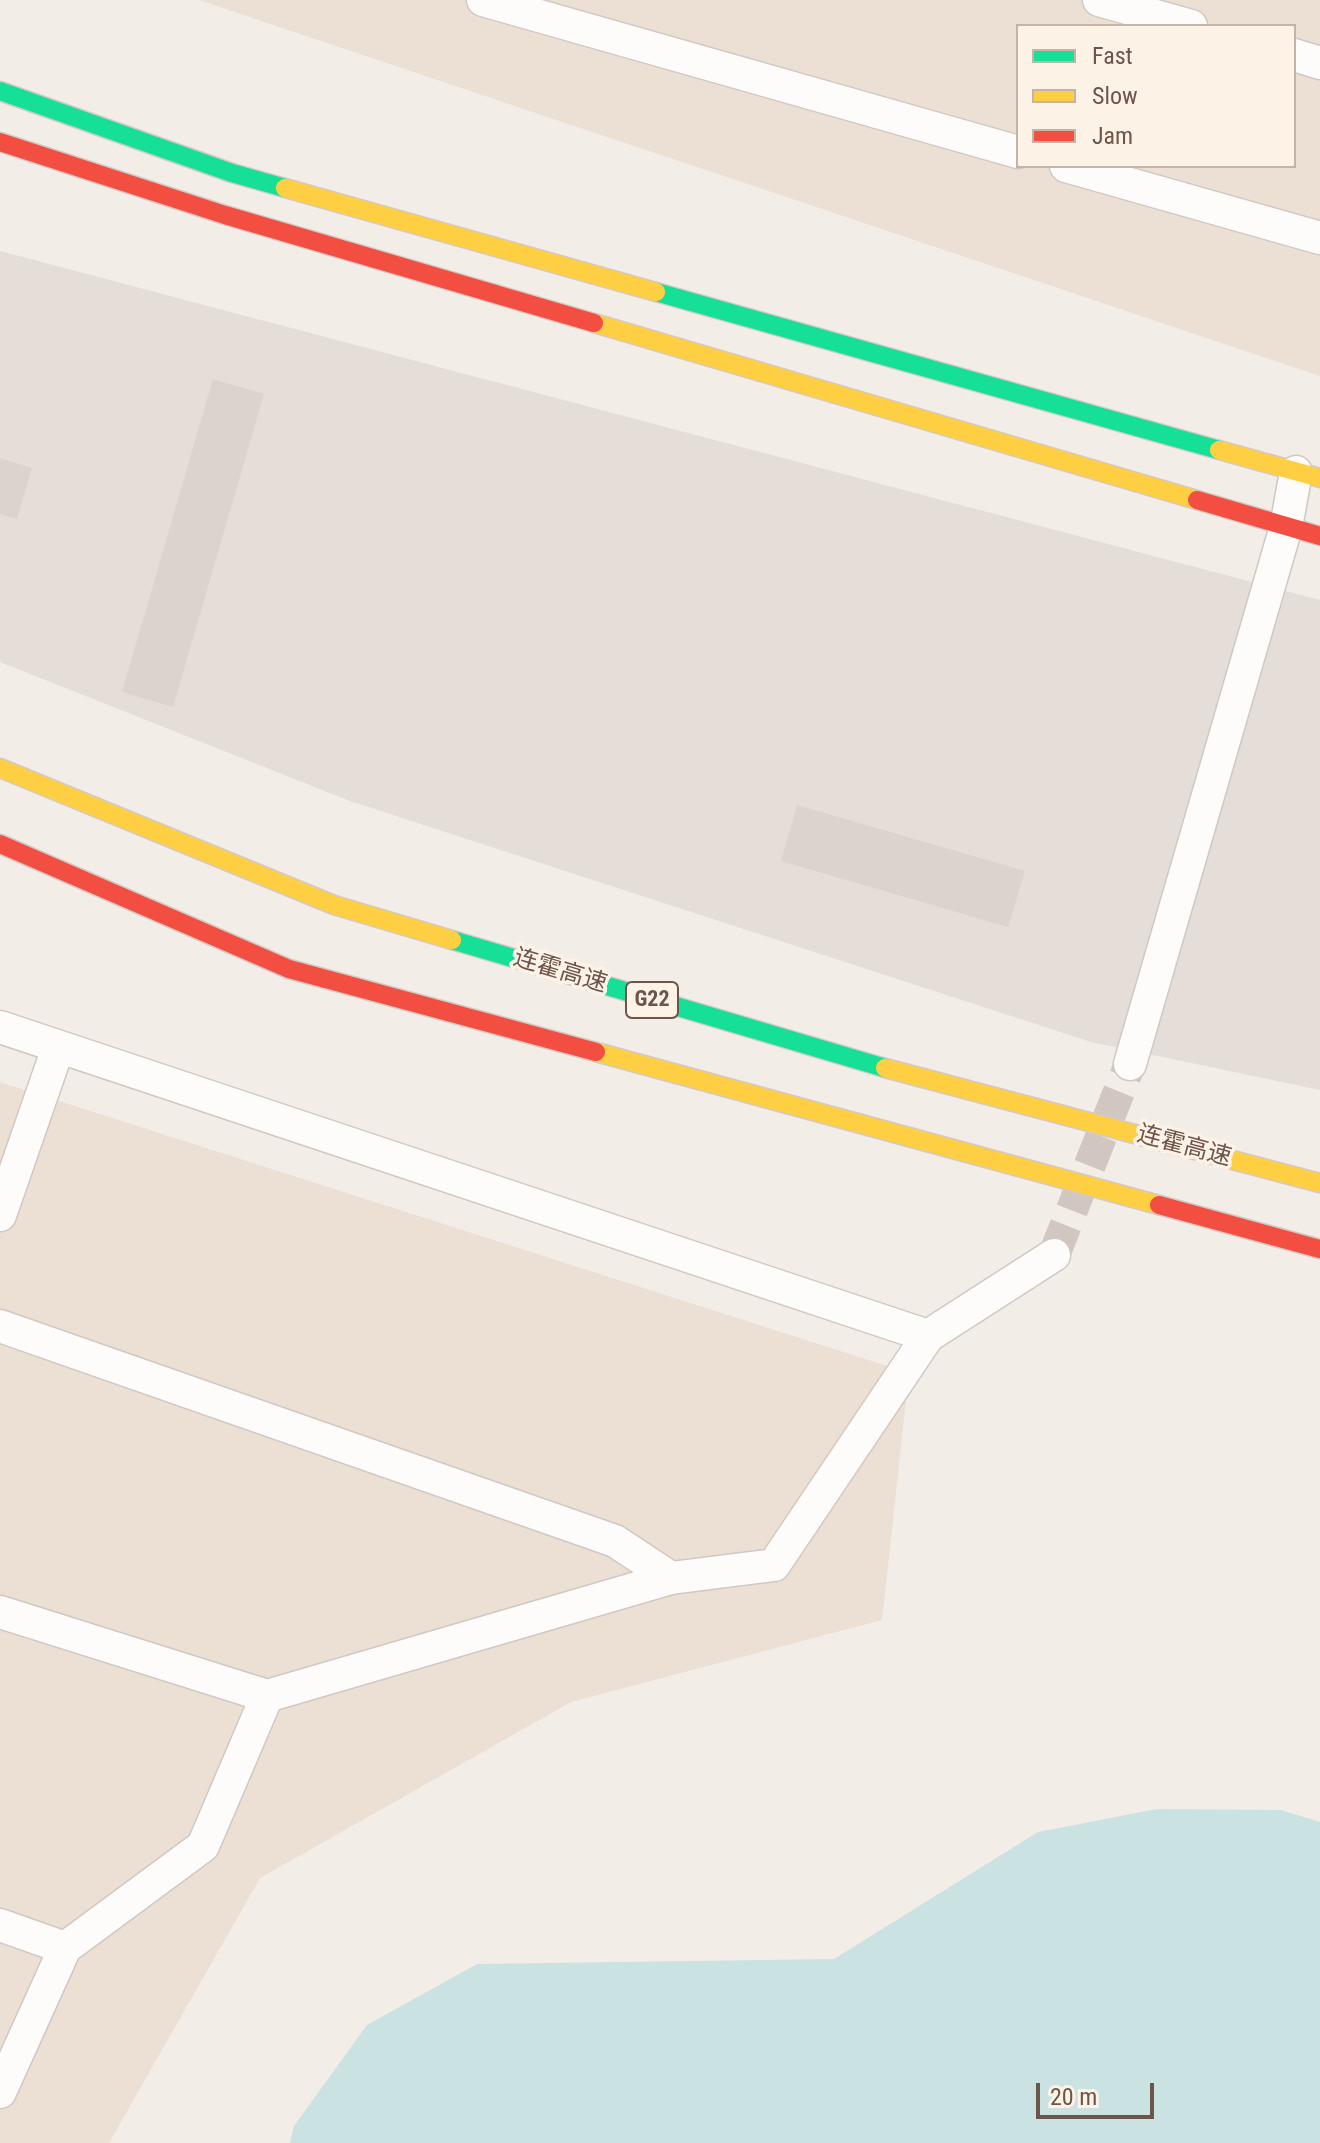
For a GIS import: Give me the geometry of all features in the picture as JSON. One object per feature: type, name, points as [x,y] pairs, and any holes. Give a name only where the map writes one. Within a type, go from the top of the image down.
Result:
[{"type":"highway","points":[[0,91],[232,173],[1308,475]]},
{"type":"highway","points":[[0,142],[225,215],[1320,536]]},
{"type":"highway","name":"连霍高速","points":[[0,768],[334,905],[856,1060],[1320,1183]]},
{"type":"highway","points":[[0,844],[289,969],[1320,1249]]},
{"type":"street","points":[[483,0],[1016,151]]},
{"type":"street","points":[[1099,0],[1184,24]]},
{"type":"street","points":[[1296,56],[1320,63]]},
{"type":"street","points":[[1073,168],[1320,238]]},
{"type":"street","points":[[1130,1064],[1286,527],[1308,475]]},
{"type":"street","points":[[0,1027],[928,1336]]},
{"type":"street","points":[[0,1215],[58,1048]]},
{"type":"street","points":[[0,1612],[267,1696],[671,1578],[774,1565],[928,1336],[1054,1255]]},
{"type":"street","points":[[0,1326],[615,1541],[671,1578]]},
{"type":"street","points":[[0,2092],[65,1948],[203,1846],[267,1696]]},
{"type":"street","points":[[0,1925],[65,1948]]},
{"type":"shaded area","points":[[199,0],[1320,0],[1320,376]]},
{"type":"shaded area","points":[[0,251],[1320,600],[1320,1090],[1091,1042],[350,801],[0,662]]},
{"type":"shaded area","points":[[0,1082],[909,1373],[882,1620],[571,1702],[260,1878],[109,2143],[0,2143]]},
{"type":"water","points":[[1157,1809],[1281,1810],[1320,1822],[1320,2143],[290,2143],[294,2126],[367,2025],[477,1964],[834,1959],[1038,1832]]},
{"type":"building","points":[[213,379],[264,394],[173,707],[122,692]]},
{"type":"building","points":[[0,458],[32,468],[17,519],[0,514]]},
{"type":"building","points":[[797,805],[1025,871],[1008,927],[781,861]]},
{"type":"tunnel","points":[[1054,1255],[1130,1064]]},
{"type":"traffic: fast","points":[[0,91],[232,173],[285,188]]},
{"type":"traffic: fast","points":[[656,292],[1219,450]]},
{"type":"traffic: fast","points":[[452,940],[885,1068]]},
{"type":"traffic: slow","points":[[285,188],[656,292]]},
{"type":"traffic: slow","points":[[594,323],[1197,500]]},
{"type":"traffic: slow","points":[[1219,450],[1320,478]]},
{"type":"traffic: slow","points":[[0,768],[334,905],[452,940]]},
{"type":"traffic: slow","points":[[596,1052],[1159,1205]]},
{"type":"traffic: slow","points":[[885,1068],[1320,1183]]},
{"type":"traffic: jam","points":[[0,142],[225,215],[594,323]]},
{"type":"traffic: jam","points":[[1197,500],[1320,536]]},
{"type":"traffic: jam","points":[[0,844],[289,969],[596,1052]]},
{"type":"traffic: jam","points":[[1159,1205],[1320,1249]]}]
